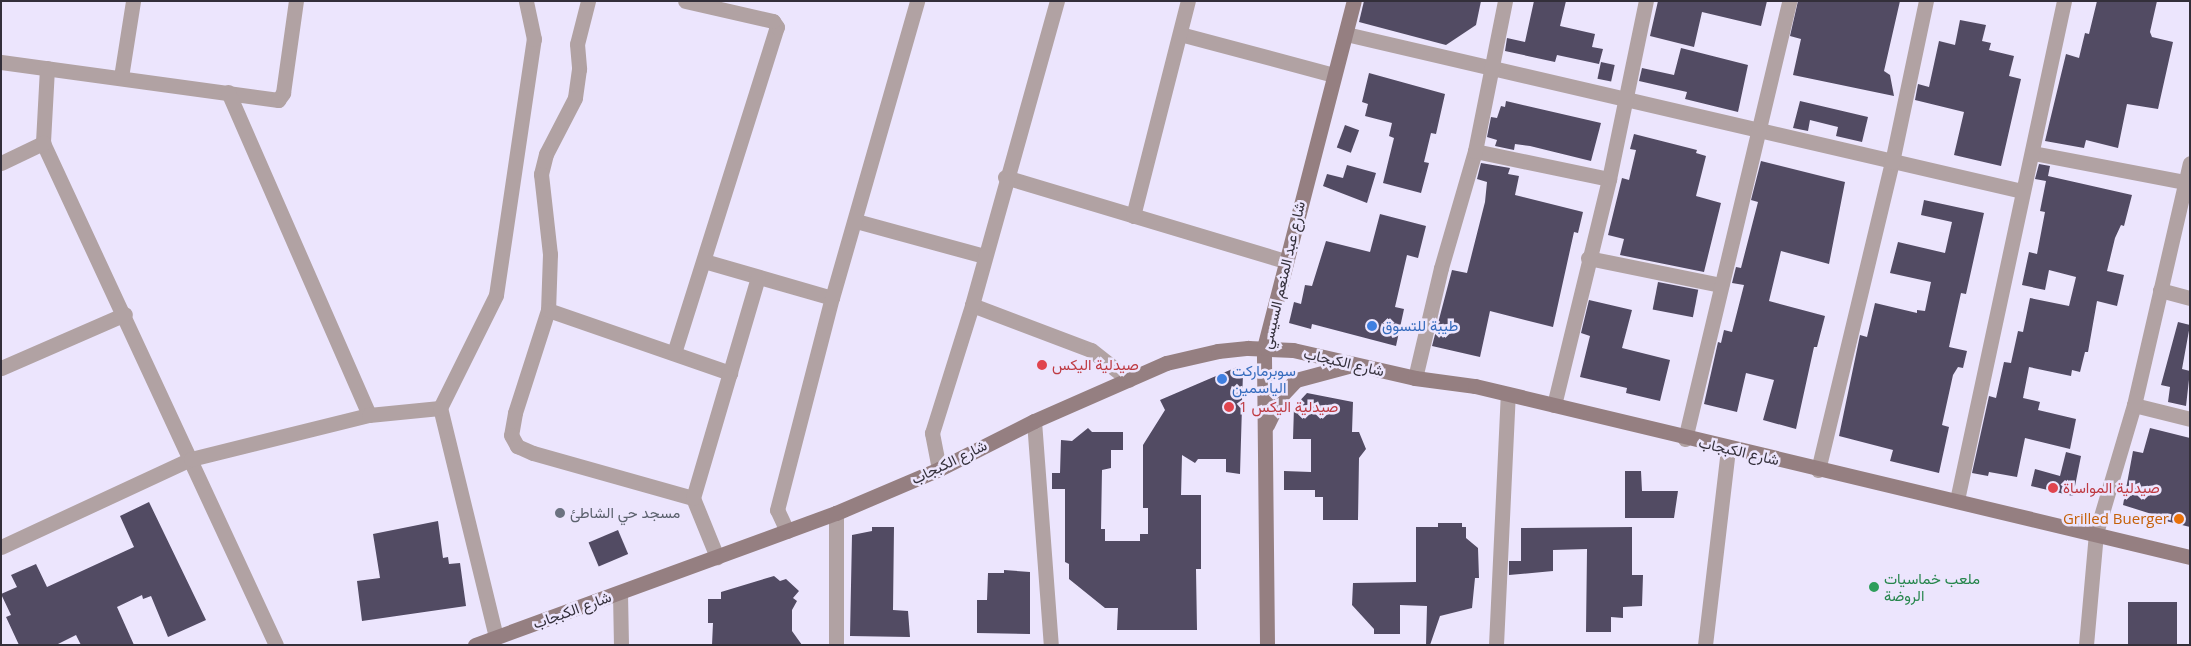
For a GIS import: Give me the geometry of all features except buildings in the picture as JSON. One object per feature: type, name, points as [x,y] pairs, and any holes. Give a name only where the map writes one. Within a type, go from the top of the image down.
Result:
[{"type":"main road","name":"شارع عبد المنعم السيسي","points":[[1267,645],[1264,348],[1285,261],[1354,1]]},
{"type":"main road","name":"شارع الكبجاب","points":[[475,645],[836,513],[939,469],[1034,421],[1166,364],[1194,356],[1264,348],[1293,350],[1415,378],[1508,394],[1685,439],[1958,500],[2190,557]]},
{"type":"main road","points":[[1265,431],[1281,396],[1296,380],[1355,364]]},
{"type":"street","points":[[121,77],[133,1]]},
{"type":"street","points":[[1,62],[278,100],[283,93],[296,1]]},
{"type":"street","points":[[496,637],[440,408],[496,295],[534,39],[526,1]]},
{"type":"street","points":[[588,1],[577,44],[579,69],[575,98],[546,154],[541,174],[550,254],[548,310],[514,413],[511,435],[517,446],[692,498]]},
{"type":"street","points":[[674,353],[777,27],[773,21],[745,8],[685,1]]},
{"type":"street","points":[[787,531],[777,510],[832,298],[856,221],[917,1]]},
{"type":"street","points":[[939,469],[932,433],[972,305],[1005,177],[1057,1]]},
{"type":"street","points":[[1133,216],[1188,1]]},
{"type":"street","points":[[1415,378],[1441,268],[1475,150],[1505,1]]},
{"type":"street","points":[[1554,405],[1588,258],[1609,179],[1646,1]]},
{"type":"street","points":[[1685,439],[1760,130],[1789,1]]},
{"type":"street","points":[[1818,470],[1892,162],[1926,1]]},
{"type":"street","points":[[1958,500],[2022,191],[2033,153],[2064,1]]},
{"type":"street","points":[[1180,34],[1334,75]]},
{"type":"street","points":[[1346,34],[1624,101],[1760,130],[2022,191]]},
{"type":"street","points":[[46,68],[43,143],[276,645]]},
{"type":"street","points":[[228,92],[369,415]]},
{"type":"street","points":[[1,163],[43,143]]},
{"type":"street","points":[[1475,150],[1609,179]]},
{"type":"street","points":[[2033,153],[2185,182]]},
{"type":"street","points":[[2086,645],[2096,533],[2134,406],[2190,163]]},
{"type":"street","points":[[1005,177],[1285,261]]},
{"type":"street","points":[[856,221],[984,256]]},
{"type":"street","points":[[1588,258],[1721,285]]},
{"type":"street","points":[[704,261],[832,298]]},
{"type":"street","points":[[717,557],[692,498],[758,277]]},
{"type":"street","points":[[2160,290],[2190,298]]},
{"type":"street","points":[[972,305],[1091,350],[1129,380]]},
{"type":"street","points":[[548,310],[730,373]]},
{"type":"street","points":[[1,368],[124,314]]},
{"type":"street","points":[[1496,645],[1508,394]]},
{"type":"street","points":[[2134,406],[2190,419]]},
{"type":"street","points":[[1,547],[191,459],[369,415],[440,408]]},
{"type":"street","points":[[1034,421],[1051,645]]},
{"type":"street","points":[[1705,645],[1728,449]]},
{"type":"street","points":[[836,513],[836,645]]},
{"type":"street","points":[[620,593],[621,645]]},
{"type":"place","name":"طيبة للتسوق","points":[[1372,326]]},
{"type":"place","name":"صيدلية اليكس","points":[[1042,365]]},
{"type":"place","name":"سوبرماركت الياسمين","points":[[1222,379]]},
{"type":"place","name":"صيدلية اليكس 1","points":[[1229,407]]},
{"type":"place","name":"صيدلية المواساة","points":[[2053,488]]},
{"type":"place","name":"مسجد حي الشاطئ","points":[[560,513]]},
{"type":"place","name":"Grilled Buerger","points":[[2179,519]]},
{"type":"place","name":"ملعب خماسيات الروضة","points":[[1874,587]]}]
